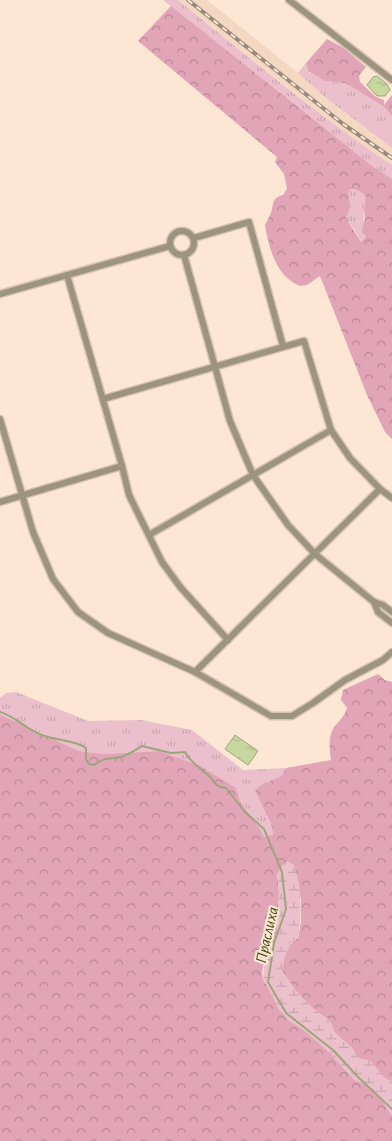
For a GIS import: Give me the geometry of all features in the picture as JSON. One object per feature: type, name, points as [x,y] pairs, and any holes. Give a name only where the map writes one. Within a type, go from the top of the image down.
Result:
[{"type":"street","points":[[289,0],[392,80]]},
{"type":"street","points":[[194,238],[248,222],[284,346]]},
{"type":"street","points":[[178,232],[189,233],[194,238],[194,246],[191,252],[184,256],[178,255],[170,246],[171,239],[178,232]]},
{"type":"street","points":[[0,294],[170,246]]},
{"type":"street","points":[[184,256],[230,421],[253,475],[288,525],[315,554],[374,602],[383,605],[392,612]]},
{"type":"street","points":[[67,275],[129,495],[162,562],[181,588],[228,640]]},
{"type":"street","points":[[103,399],[304,341],[331,430],[350,458],[380,489],[392,498]]},
{"type":"street","points":[[0,418],[24,495],[33,532],[53,579],[78,612],[108,633],[195,672],[272,716],[292,716],[345,680],[383,660],[392,652]]},
{"type":"street","points":[[149,535],[331,430]]},
{"type":"street","points":[[0,502],[122,466]]},
{"type":"street","points":[[195,672],[380,489]]},
{"type":"street","points":[[374,602],[378,612],[392,623]]},
{"type":"shaded area","points":[[178,0],[207,0],[326,98],[392,148],[392,165],[317,111]]},
{"type":"green space","points":[[163,0],[178,0],[310,106],[392,165],[392,179],[371,165]]},
{"type":"green space","points":[[171,6],[371,165],[392,179],[392,439],[385,432],[367,395],[320,276],[307,285],[300,286],[285,276],[275,261],[265,225],[276,198],[283,195],[287,189],[284,174],[275,162],[277,157],[138,41]],"holes":[[[350,189],[366,197],[365,219],[362,228],[366,237],[361,242],[346,218],[351,206],[348,193]]]},
{"type":"green space","points":[[327,39],[344,48],[366,67],[359,76],[360,82],[376,97],[384,100],[384,105],[392,95],[392,116],[383,106],[345,83],[325,81],[308,71],[306,63]]},
{"type":"green space","points":[[306,63],[308,71],[325,81],[345,83],[383,106],[392,116],[392,148],[326,98],[298,73]]},
{"type":"green space","points":[[350,189],[359,191],[366,197],[364,227],[366,237],[361,242],[346,218],[351,205],[348,193]]},
{"type":"green space","points":[[378,674],[385,680],[392,682],[392,1082],[385,1079],[370,1061],[358,1058],[352,1048],[334,1032],[330,1021],[311,1007],[295,990],[282,971],[288,948],[298,938],[301,922],[301,898],[277,874],[279,891],[277,939],[267,948],[262,972],[263,980],[279,1009],[290,1021],[304,1030],[329,1052],[355,1080],[375,1090],[392,1115],[392,1141],[0,1141],[0,714],[79,751],[104,754],[159,751],[200,766],[236,788],[241,803],[264,837],[274,834],[255,790],[263,784],[282,776],[286,768],[331,760],[331,734],[347,708],[341,700],[343,690]]},
{"type":"green space","points":[[16,692],[88,721],[141,720],[192,730],[243,770],[286,768],[283,776],[263,784],[265,810],[274,834],[263,838],[259,827],[241,803],[236,788],[159,751],[104,754],[79,751],[0,713],[0,698],[6,693]]},
{"type":"green space","points":[[287,861],[294,865],[297,874],[300,892],[300,919],[298,938],[291,943],[284,959],[282,971],[295,990],[311,1007],[330,1021],[334,1032],[352,1048],[358,1058],[370,1061],[385,1078],[392,1082],[392,1115],[375,1090],[355,1080],[329,1052],[304,1030],[290,1021],[279,1009],[263,980],[267,948],[277,939],[279,891],[277,874]]},
{"type":"water","points":[[377,76],[387,84],[390,90],[385,96],[377,96],[367,85],[373,77]]},
{"type":"water","points":[[235,735],[258,751],[248,765],[225,749]]},
{"type":"waterway","name":"Праслиха","points":[[0,712],[39,734],[72,742],[86,748],[86,759],[89,764],[94,765],[105,759],[123,756],[142,746],[171,753],[185,752],[217,785],[226,788],[244,811],[264,829],[282,872],[286,909],[274,943],[268,982],[286,1013],[333,1050],[392,1109]]},
{"type":"railway","points":[[188,0],[343,124],[392,158]]}]
